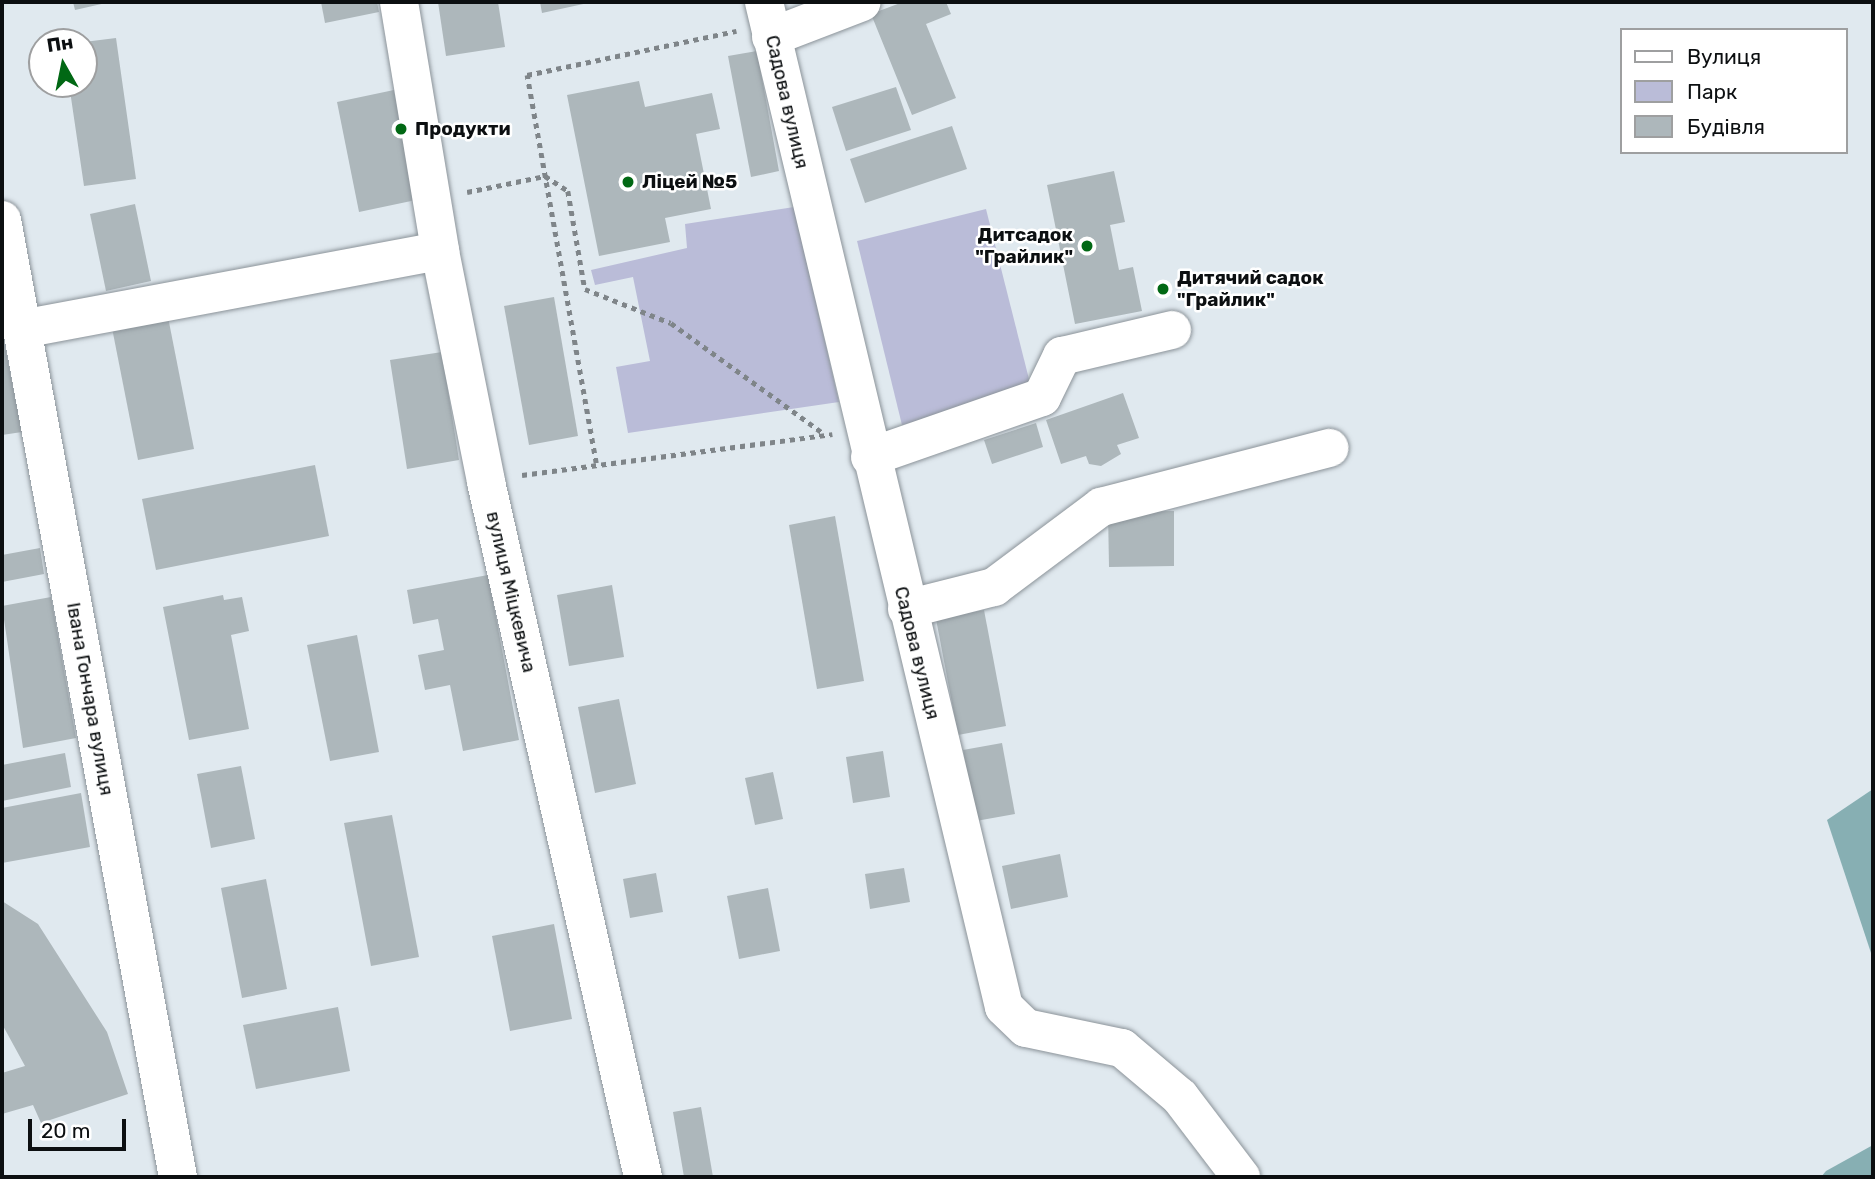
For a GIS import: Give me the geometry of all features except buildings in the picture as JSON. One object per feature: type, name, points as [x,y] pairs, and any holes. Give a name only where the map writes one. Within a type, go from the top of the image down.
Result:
[{"type":"street","name":"вулиця Міцкевича","points":[[399,2],[440,251],[486,482],[643,1177]]},
{"type":"street","points":[[768,21],[862,2]]},
{"type":"street","name":"Садова вулиця","points":[[768,21],[867,447],[1004,1007],[1026,1028],[1122,1048],[1180,1097],[1241,1177]]},
{"type":"street","name":"Івана Гончара вулиця","points":[[2,220],[178,1177]]},
{"type":"street","points":[[22,330],[440,251]]},
{"type":"street","points":[[867,447],[1042,397],[1062,356],[1172,330]]},
{"type":"street","points":[[906,608],[994,587],[1101,507],[1329,448]]},
{"type":"path","points":[[596,463],[527,75],[768,21]]},
{"type":"path","points":[[431,198],[545,176],[568,191],[585,289],[671,323],[822,433],[867,447]]},
{"type":"path","points":[[486,482],[596,463],[822,433]]},
{"type":"green space","points":[[794,207],[839,402],[628,433],[616,367],[650,361],[633,277],[595,285],[591,270],[687,248],[685,224]]},
{"type":"green space","points":[[986,209],[1032,391],[902,425],[857,241]]},
{"type":"shaded area","points":[[1873,789],[1873,959],[1827,820]]},
{"type":"shaded area","points":[[1873,1145],[1873,1177],[1821,1177],[1826,1171]]},
{"type":"place","name":"Продукти","points":[[401,129]]},
{"type":"place","name":"Ліцей №5","points":[[628,182]]},
{"type":"place","name":"Дитсадок \"Грайлик\"","points":[[1087,246]]},
{"type":"place","name":"Дитячий садок \"Грайлик\"","points":[[1163,289]]}]
